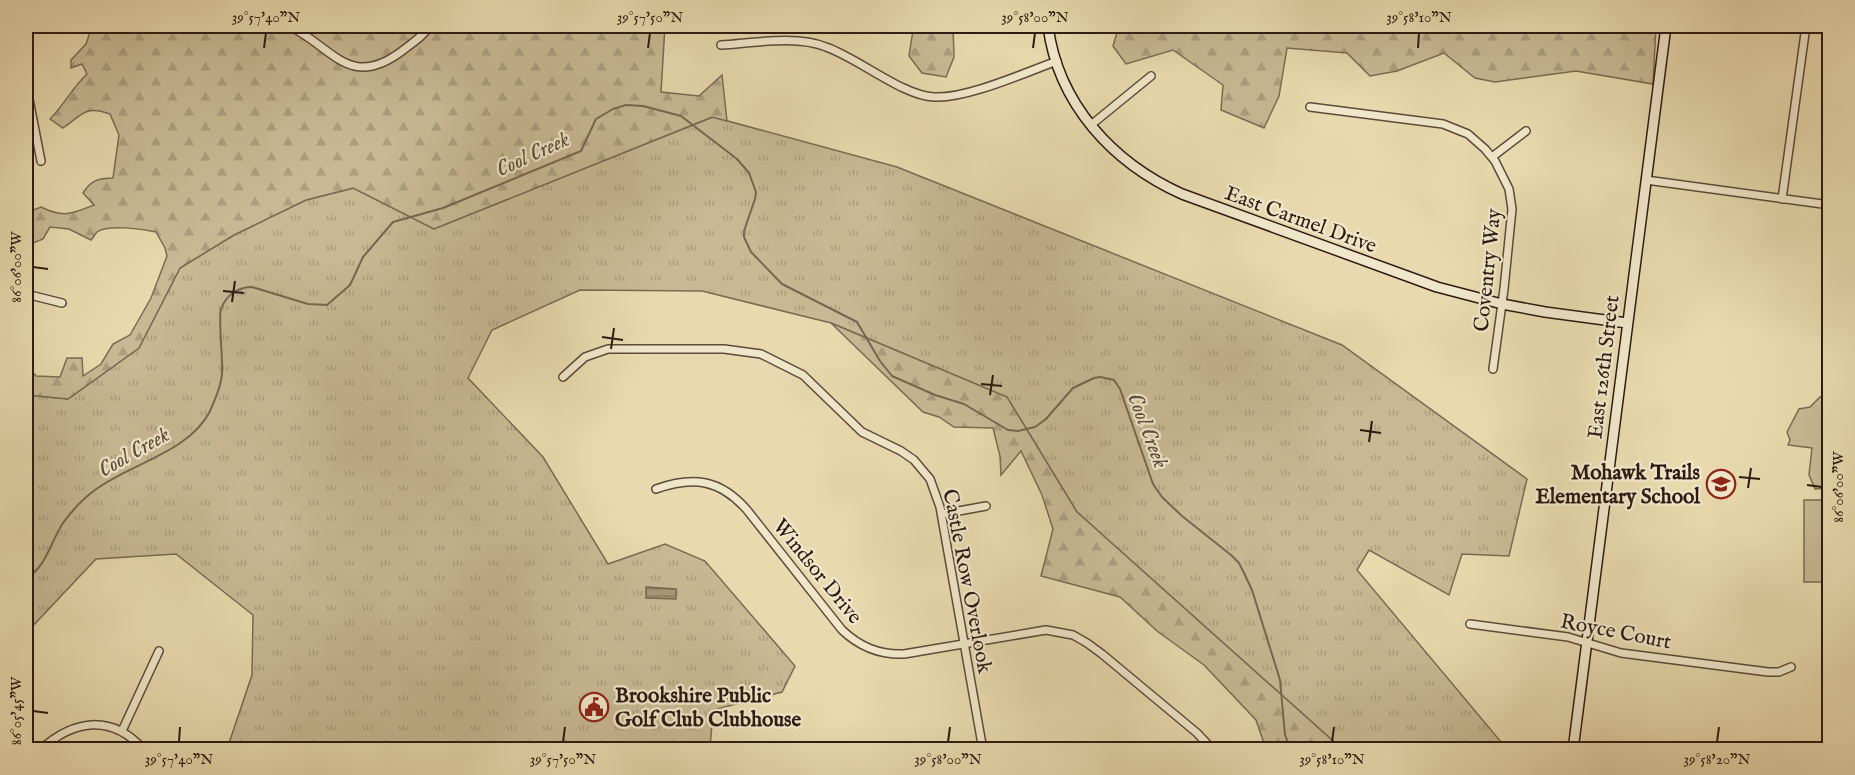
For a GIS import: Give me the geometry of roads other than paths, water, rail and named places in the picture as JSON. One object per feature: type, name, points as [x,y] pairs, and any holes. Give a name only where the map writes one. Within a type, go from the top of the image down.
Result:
[{"type":"street","points":[[289,26],[337,59],[365,67],[377,65],[396,55],[425,33],[429,26]]},
{"type":"street","name":"East Carmel Drive","points":[[1048,26],[1068,91],[1091,125],[1111,148],[1134,168],[1157,183],[1437,287],[1502,304],[1627,323]]},
{"type":"street","name":"East 126th Street","points":[[1573,750],[1666,26]]},
{"type":"street","points":[[1782,199],[1806,26]]},
{"type":"street","points":[[721,45],[794,41],[823,45],[910,91],[932,97],[957,96],[1057,61]]},
{"type":"street","points":[[1091,125],[1151,76]]},
{"type":"street","points":[[26,84],[41,161]]},
{"type":"street","name":"Coventry Way","points":[[1310,107],[1443,124],[1468,134],[1492,157],[1509,189],[1512,209],[1493,369]]},
{"type":"street","points":[[1492,157],[1526,131]]},
{"type":"street","points":[[1646,180],[1830,205]]},
{"type":"street","points":[[26,294],[62,303]]},
{"type":"street","name":"Castle Row Overlook","points":[[564,377],[585,357],[609,349],[724,349],[761,354],[803,375],[862,432],[914,460],[930,480],[942,514],[983,750]]},
{"type":"street","name":"Windsor Drive","points":[[656,489],[692,480],[710,484],[732,495],[747,510],[842,630],[865,647],[877,652],[896,654],[1046,630],[1068,634],[1079,638],[1102,654],[1197,733],[1213,750]]},
{"type":"street","points":[[942,514],[986,506]]},
{"type":"street","name":"Royce Court","points":[[1470,624],[1568,637],[1621,653],[1768,672],[1779,672],[1791,667]]},
{"type":"street","points":[[122,731],[159,651]]},
{"type":"street","points":[[40,750],[59,734],[77,727],[95,725],[122,731],[144,750]]},
{"type":"waterway","name":"Cool Creek","points":[[26,578],[39,568],[63,523],[86,497],[109,481],[174,447],[201,425],[210,411],[221,382],[220,313],[223,304],[233,293],[242,288],[252,287],[308,304],[327,305],[350,285],[363,257],[393,222],[443,208],[581,151],[596,119],[613,109],[626,105],[643,106],[681,116],[737,159],[749,173],[756,192],[744,231],[744,237],[751,252],[782,284],[857,322],[880,361],[892,376],[935,395],[964,404],[1008,430],[1018,431],[1035,427],[1046,419],[1073,388],[1094,378],[1114,380],[1120,389],[1153,484],[1162,497],[1182,516],[1231,555],[1239,563],[1244,573],[1252,590],[1280,680],[1285,735],[1291,750]]},
{"type":"place","name":"Mohawk Trails Elementary School","points":[[1721,484]]},
{"type":"place","name":"Brookshire Public Golf Club Clubhouse","points":[[594,707]]}]
